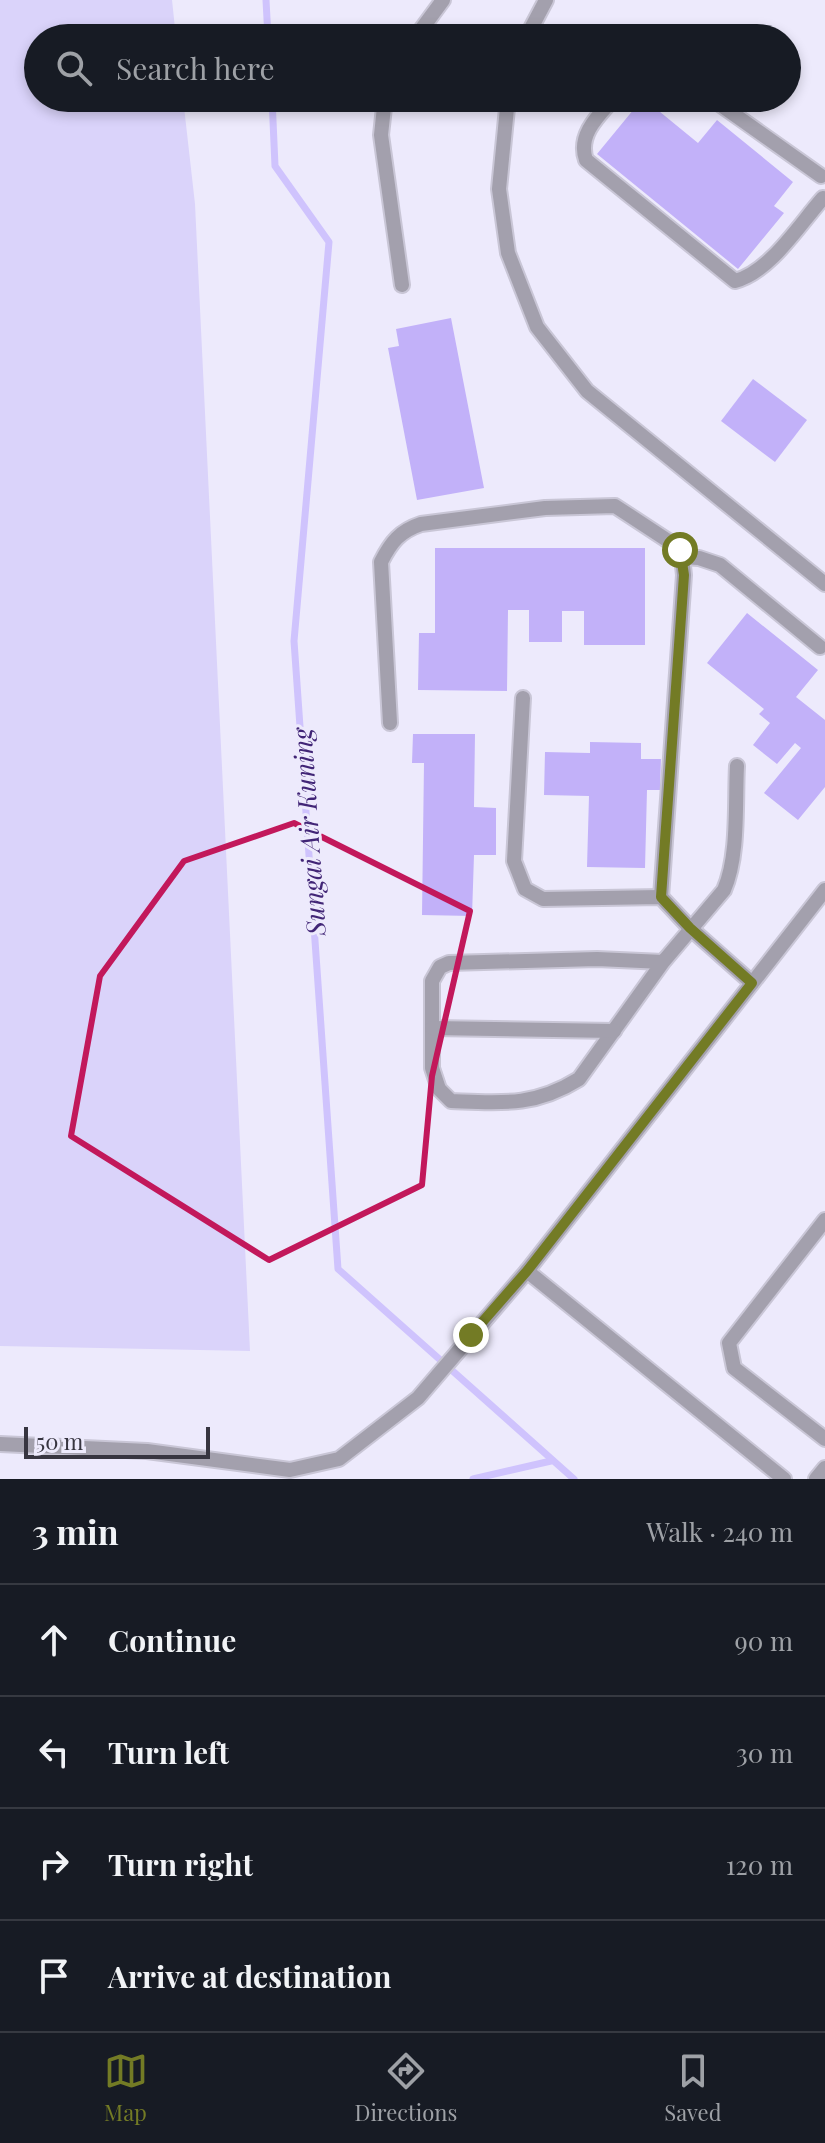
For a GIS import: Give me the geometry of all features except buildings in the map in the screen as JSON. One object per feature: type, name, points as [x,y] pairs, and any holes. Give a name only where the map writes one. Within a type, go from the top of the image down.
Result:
[{"type":"lane","points":[[425,24],[443,0]]},
{"type":"lane","points":[[533,24],[546,0]]},
{"type":"lane","points":[[383,112],[381,135],[402,285]]},
{"type":"lane","points":[[507,112],[499,189],[508,253],[537,327],[587,391],[825,584]]},
{"type":"lane","points":[[603,112],[586,135],[583,149],[586,160],[735,281],[751,277],[770,260],[824,198],[819,188],[823,173],[732,112]]},
{"type":"lane","points":[[390,723],[381,562],[389,545],[407,529],[421,524],[545,508],[615,506],[670,540],[682,557],[684,575],[661,897],[690,928],[752,983]]},
{"type":"lane","points":[[682,557],[699,558],[720,565],[820,647]]},
{"type":"lane","points":[[523,698],[514,861],[525,889],[543,899],[661,897]]},
{"type":"lane","points":[[663,962],[597,959],[449,963],[440,967],[432,981],[432,1068],[439,1089],[451,1101],[515,1104],[559,1091],[579,1079],[663,962],[690,928],[719,899],[729,876],[737,766]]},
{"type":"lane","points":[[0,1444],[147,1451],[290,1470],[339,1459],[418,1398],[527,1271],[825,890]]},
{"type":"lane","points":[[432,1028],[614,1031]]},
{"type":"lane","points":[[825,1220],[729,1343],[734,1368],[825,1439]]},
{"type":"lane","points":[[527,1271],[784,1479]]},
{"type":"lane","points":[[816,1479],[825,1468]]},
{"type":"highlighted area","points":[[294,823],[470,911],[432,1076],[422,1185],[269,1260],[71,1136],[100,976],[184,861]]},
{"type":"shaded area","points":[[0,0],[172,0],[175,24],[24,24],[24,112],[185,112],[195,204],[250,1351],[0,1346]]},
{"type":"waterway","name":"Sungai Air Kuning","points":[[266,0],[267,24]]},
{"type":"waterway","name":"Sungai Air Kuning","points":[[273,112],[275,166],[329,242],[294,641],[338,1269],[574,1479]]},
{"type":"waterway","points":[[473,1479],[551,1461]]},
{"type":"route","points":[[471,1335],[527,1271],[752,983],[690,928],[661,897],[684,575],[680,550]]}]
